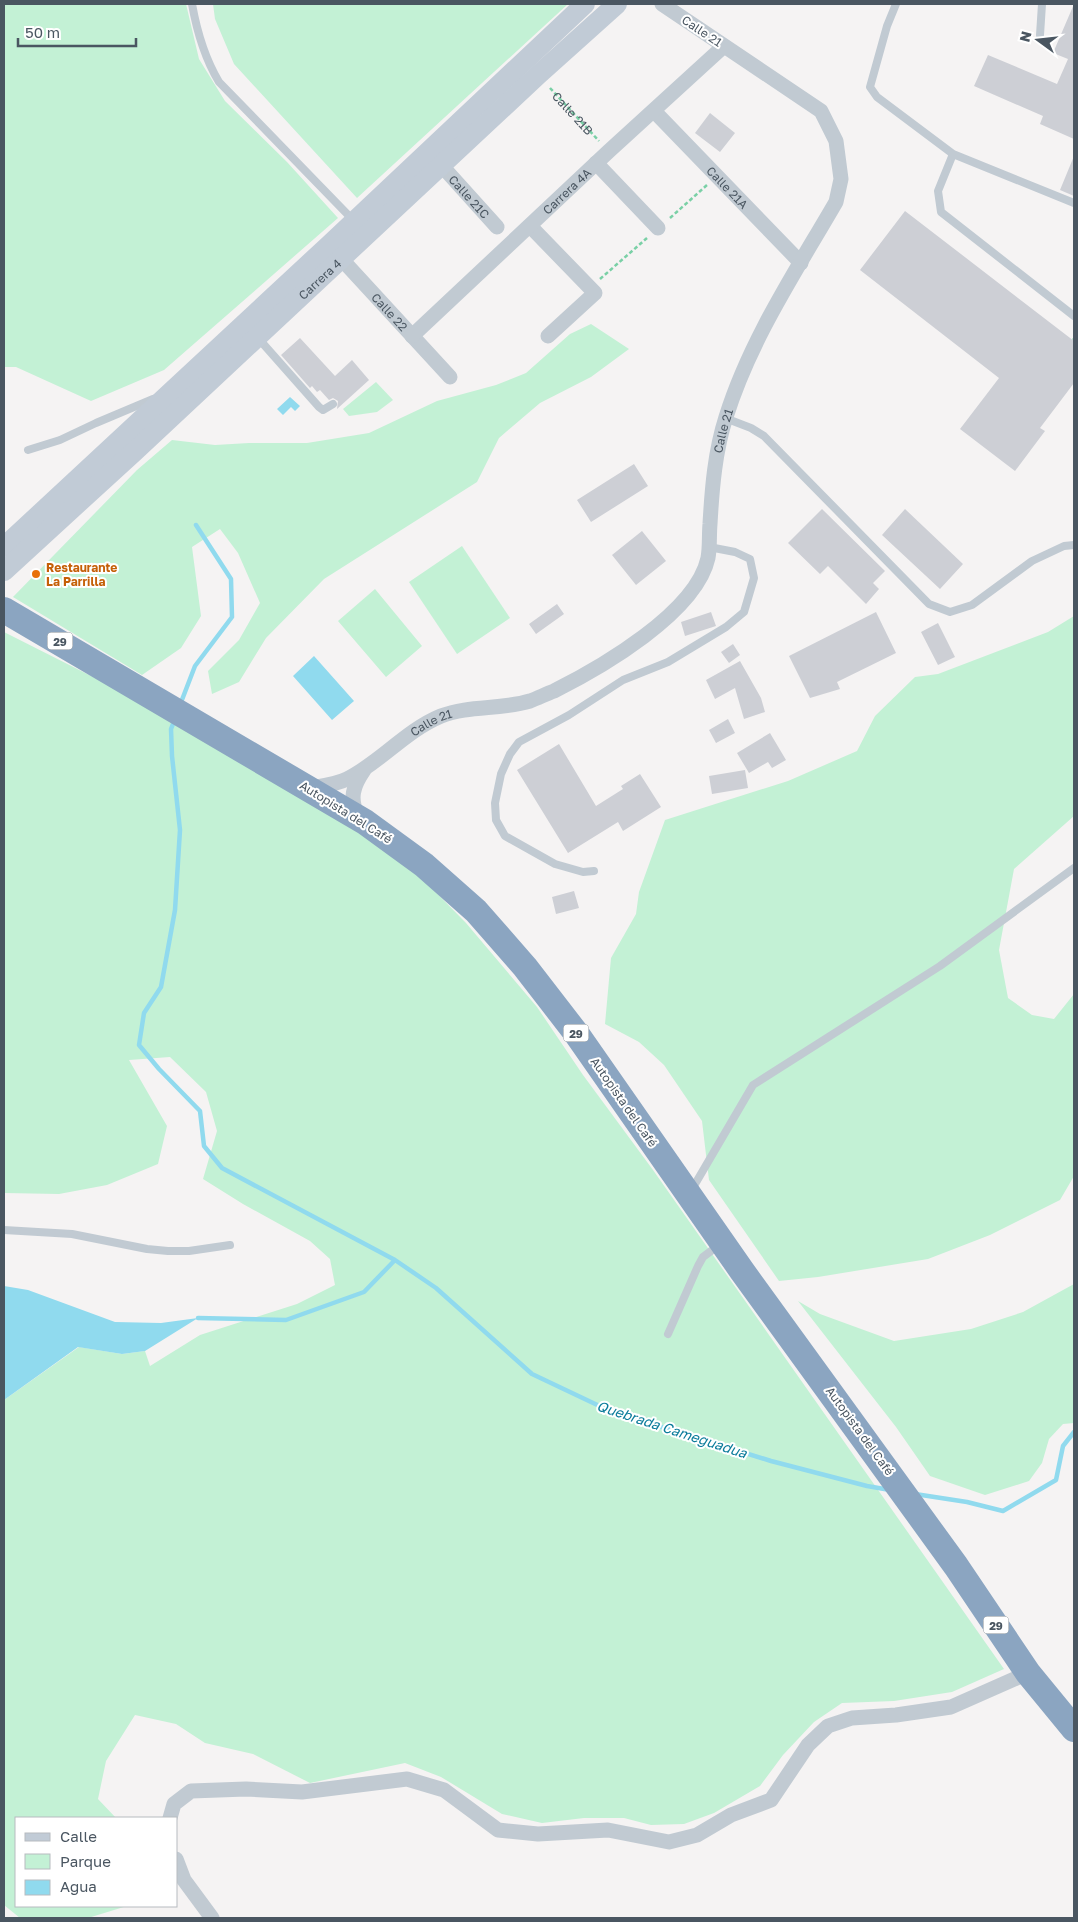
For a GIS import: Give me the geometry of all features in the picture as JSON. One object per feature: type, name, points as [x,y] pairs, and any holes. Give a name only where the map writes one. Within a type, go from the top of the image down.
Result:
[{"type":"highway","name":"Autopista del Café","points":[[4,610],[358,817],[444,881],[476,911],[540,986],[576,1033],[723,1242],[922,1518],[1028,1673],[1071,1721]]},
{"type":"main road","name":"Carrera 4","points":[[11,548],[258,338],[336,252],[354,221],[585,4]]},
{"type":"main road","name":"Carrera 4","points":[[11,548],[171,392],[336,252],[442,166],[616,4]]},
{"type":"main road","points":[[4,571],[11,548]]},
{"type":"street","name":"Calle 21","points":[[310,788],[348,779],[415,730],[440,716],[459,710],[529,701],[552,691],[619,654],[648,633],[688,595],[704,571],[709,546],[716,456],[725,418],[746,362],[836,202],[841,179],[836,141],[820,111],[662,4]]},
{"type":"street","name":"Carrera 4A","points":[[412,336],[608,151],[724,46]]},
{"type":"street","name":"Calle 21A","points":[[654,111],[801,263]]},
{"type":"street","points":[[596,163],[658,228]]},
{"type":"street","name":"Calle 21C","points":[[442,166],[497,226]]},
{"type":"street","points":[[530,226],[595,293],[548,336]]},
{"type":"street","name":"Calle 22","points":[[336,252],[450,377]]},
{"type":"street","name":"Calle 21","points":[[358,817],[353,806],[353,796],[355,786],[367,766]]},
{"type":"street","points":[[170,1817],[174,1804],[191,1791],[246,1789],[302,1792],[407,1779],[444,1790],[498,1830],[538,1834],[608,1830],[669,1842],[697,1835],[731,1815],[771,1800],[808,1745],[828,1726],[852,1718],[896,1715],[951,1707],[1028,1673]]},
{"type":"street","points":[[178,1864],[184,1880],[212,1918]]},
{"type":"lane","points":[[192,4],[204,52],[219,82],[354,221]]},
{"type":"lane","points":[[896,4],[870,87],[877,97],[953,154],[1074,203]]},
{"type":"lane","points":[[1040,35],[1042,4]]},
{"type":"lane","points":[[953,154],[938,191],[941,212],[1074,316]]},
{"type":"lane","points":[[258,338],[319,408],[323,410],[333,404]]},
{"type":"lane","points":[[28,450],[60,440],[171,392]]},
{"type":"lane","points":[[725,418],[751,428],[764,436],[929,604],[950,612],[972,605],[1032,561],[1064,546],[1074,545]]},
{"type":"lane","points":[[594,871],[583,872],[555,864],[505,836],[496,820],[495,803],[501,774],[510,754],[519,742],[569,715],[623,680],[668,662],[726,628],[744,612],[754,578],[750,560],[735,552],[709,546]]},
{"type":"lane","points":[[689,1194],[753,1085],[940,966],[1074,868]]},
{"type":"lane","points":[[4,1230],[72,1234],[147,1249],[168,1251],[189,1251],[230,1245]]},
{"type":"lane","points":[[668,1334],[698,1266],[704,1257],[723,1242]]},
{"type":"path","name":"Calle 21B","points":[[538,75],[608,151]]},
{"type":"green space","points":[[4,4],[186,4],[199,59],[225,101],[287,162],[338,218],[164,370],[91,401],[16,367],[4,367]]},
{"type":"green space","points":[[213,4],[568,4],[357,198],[234,64],[215,19]]},
{"type":"green space","points":[[591,324],[629,349],[591,377],[540,403],[499,438],[477,482],[324,579],[266,638],[239,682],[212,694],[208,671],[239,640],[260,603],[238,553],[220,529],[192,547],[201,616],[181,648],[142,675],[13,597],[137,470],[172,440],[215,445],[307,443],[369,433],[437,401],[496,385],[526,373],[570,334]]},
{"type":"green space","points":[[376,382],[393,400],[377,412],[349,416],[343,409]]},
{"type":"green space","points":[[462,546],[510,618],[457,654],[409,582]]},
{"type":"green space","points":[[375,589],[422,646],[386,677],[338,621]]},
{"type":"green space","points":[[1074,616],[1074,816],[1014,869],[999,950],[1008,998],[1032,1015],[1054,1019],[1074,994],[1074,1176],[1060,1200],[990,1235],[928,1259],[818,1277],[779,1281],[709,1180],[702,1121],[664,1065],[639,1042],[605,1024],[611,958],[636,914],[639,892],[665,820],[788,781],[857,751],[875,716],[915,677],[938,674],[1048,632]]},
{"type":"green space","points":[[4,632],[103,682],[339,817],[412,868],[466,923],[537,1007],[583,1075],[653,1170],[1004,1669],[952,1692],[894,1701],[842,1703],[814,1722],[783,1755],[760,1786],[714,1813],[684,1824],[651,1825],[624,1818],[584,1818],[542,1823],[502,1814],[441,1777],[405,1763],[310,1783],[253,1754],[205,1743],[176,1724],[135,1715],[106,1761],[98,1799],[115,1817],[15,1817],[15,1907],[124,1907],[88,1918],[20,1918],[4,1905],[4,1400],[79,1347],[122,1354],[145,1351],[150,1366],[200,1335],[297,1304],[335,1285],[330,1259],[310,1241],[243,1204],[203,1179],[217,1131],[206,1092],[170,1057],[129,1060],[167,1126],[158,1164],[107,1185],[59,1194],[4,1193]]},
{"type":"green space","points":[[1074,1284],[1074,1423],[1063,1424],[1049,1439],[1042,1463],[1029,1481],[985,1495],[930,1476],[896,1427],[798,1301],[820,1314],[894,1341],[971,1329],[1023,1312]]},
{"type":"water","points":[[290,397],[300,406],[295,411],[291,407],[283,415],[277,409]]},
{"type":"water","points":[[314,656],[354,701],[332,720],[293,676]]},
{"type":"water","points":[[4,1286],[28,1290],[115,1322],[161,1323],[198,1318],[145,1351],[122,1354],[78,1347],[4,1400]]},
{"type":"building","points":[[1074,4],[1074,139],[1040,124],[1043,116],[974,86],[988,55],[1057,84],[1068,59],[1053,53]]},
{"type":"building","points":[[710,113],[735,133],[720,152],[695,133]]},
{"type":"building","points":[[1074,156],[1074,196],[1060,190]]},
{"type":"building","points":[[905,211],[1074,341],[1074,383],[1040,428],[1045,431],[1015,471],[960,429],[999,378],[860,270]]},
{"type":"building","points":[[300,338],[335,376],[352,360],[369,380],[337,409],[338,401],[333,398],[329,400],[320,390],[317,392],[312,386],[310,388],[281,355]]},
{"type":"building","points":[[634,464],[648,486],[591,522],[577,500]]},
{"type":"building","points":[[822,509],[885,571],[873,583],[879,589],[866,604],[828,566],[820,574],[788,543]]},
{"type":"building","points":[[905,509],[963,564],[940,589],[882,535]]},
{"type":"building","points":[[642,531],[666,561],[636,585],[612,555]]},
{"type":"building","points":[[557,604],[564,614],[536,634],[529,624]]},
{"type":"building","points":[[711,612],[716,626],[685,636],[681,622]]},
{"type":"building","points":[[876,612],[896,653],[837,682],[840,689],[810,698],[789,656]]},
{"type":"building","points":[[938,623],[955,657],[938,665],[921,632]]},
{"type":"building","points":[[733,644],[740,655],[729,663],[721,652]]},
{"type":"building","points":[[740,661],[761,698],[765,712],[744,719],[735,688],[715,699],[706,680]]},
{"type":"building","points":[[728,719],[735,733],[716,743],[709,730]]},
{"type":"building","points":[[770,733],[786,760],[772,768],[768,762],[749,773],[737,753]]},
{"type":"building","points":[[559,744],[596,806],[623,789],[621,786],[640,774],[661,807],[623,831],[618,822],[568,853],[517,770]]},
{"type":"building","points":[[745,770],[748,788],[712,794],[709,776]]},
{"type":"building","points":[[574,891],[579,908],[556,914],[552,897]]},
{"type":"waterway","points":[[180,705],[195,666],[232,617],[231,579],[196,525]]},
{"type":"waterway","points":[[175,719],[171,729],[172,756],[180,830],[175,910],[161,987],[144,1013],[139,1045],[159,1069],[200,1111],[204,1146],[222,1168],[395,1260],[436,1288],[532,1374],[610,1411],[771,1461],[867,1486],[890,1490]]},
{"type":"waterway","name":"Quebrada Cameguadua","points":[[198,1318],[286,1320],[364,1292],[395,1260]]},
{"type":"waterway","name":"Quebrada Cameguadua","points":[[915,1494],[967,1502],[1003,1511],[1056,1480],[1063,1446],[1074,1432]]},
{"type":"place","name":"Restaurante La Parrilla","points":[[36,574]]}]
